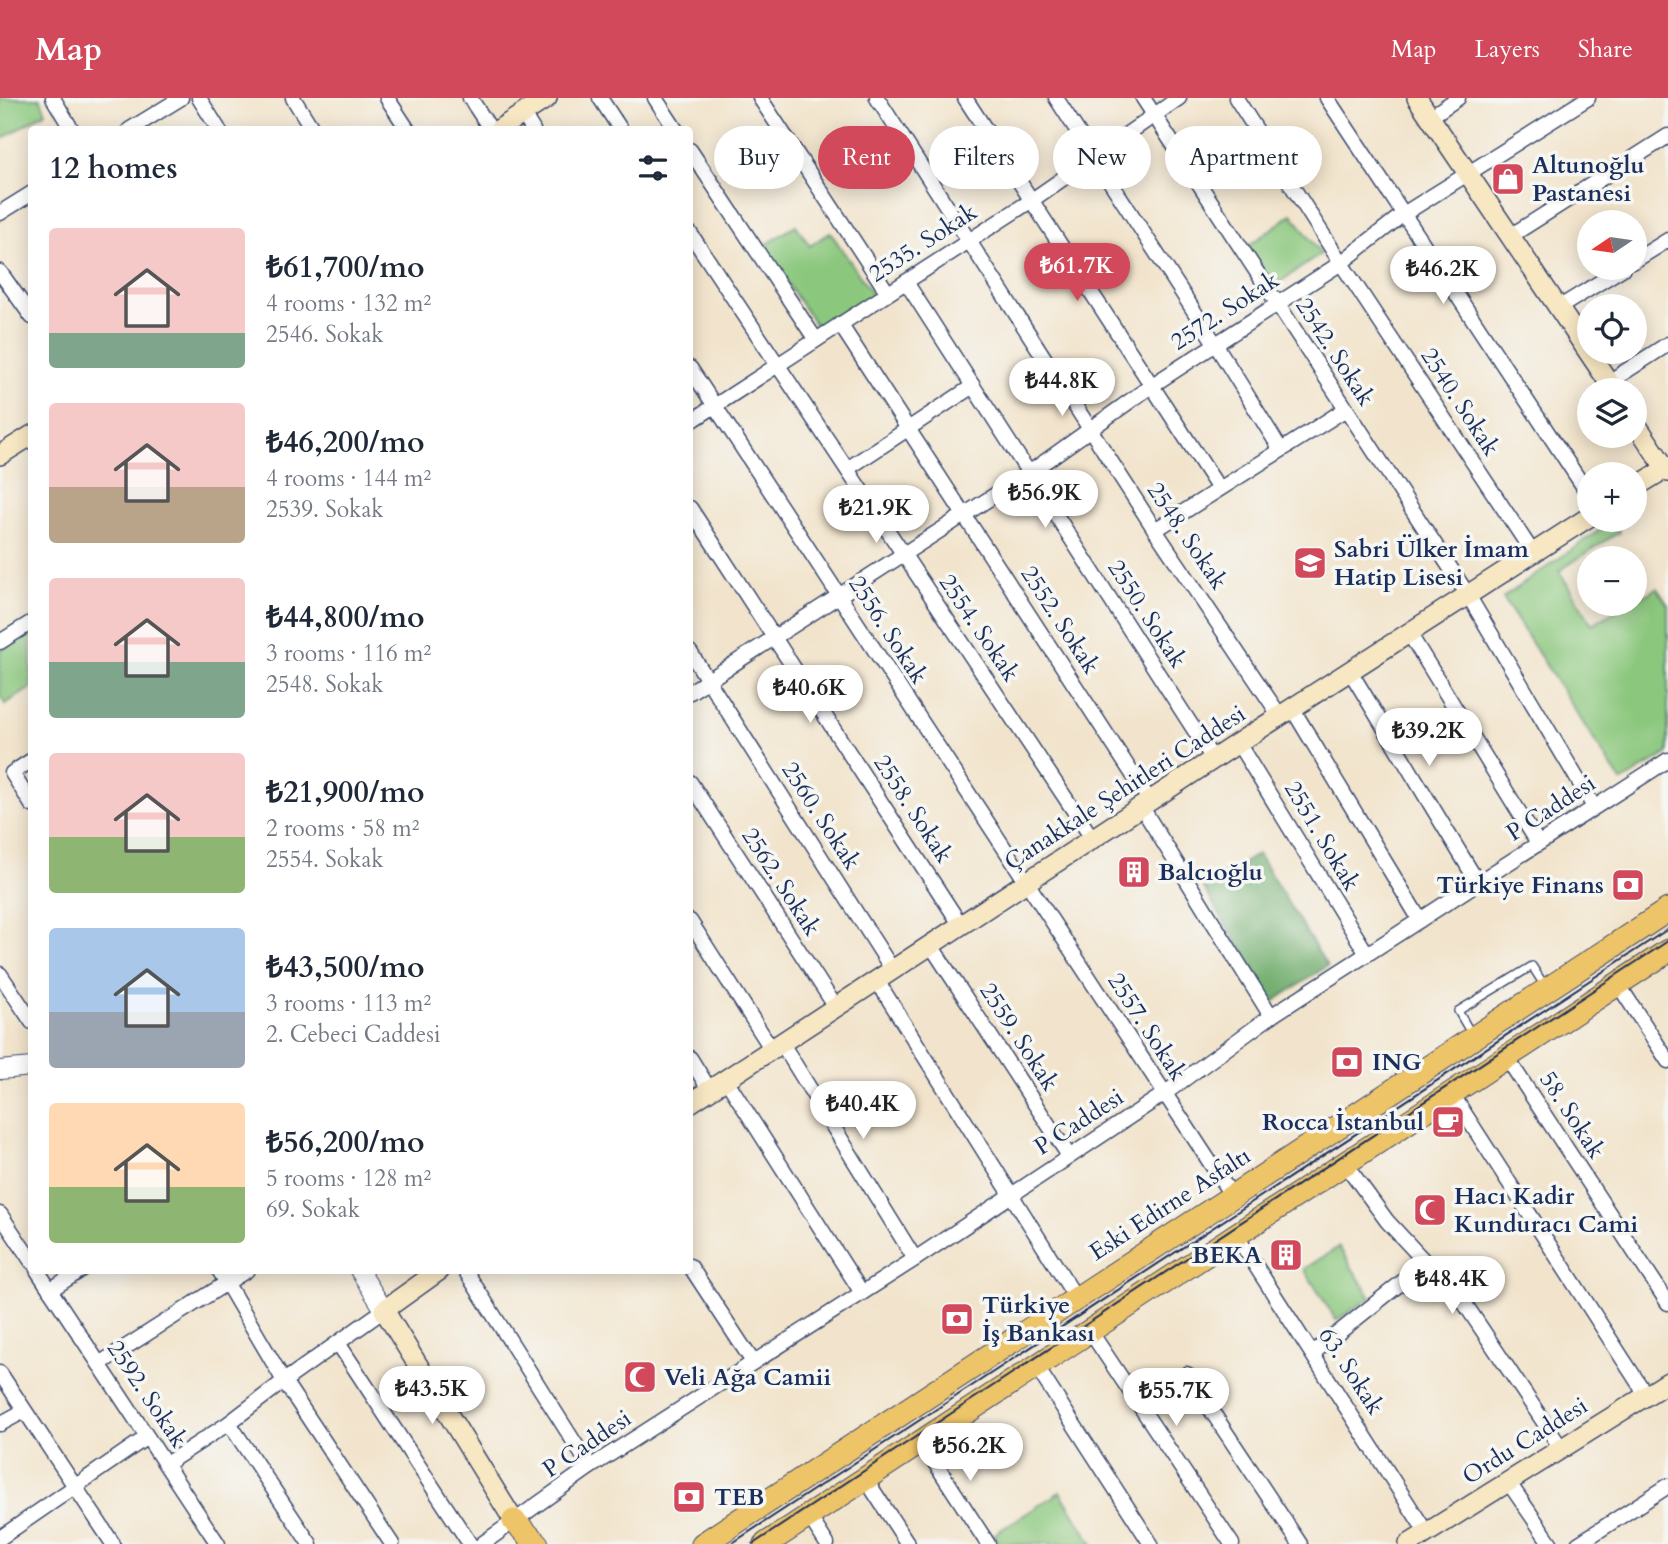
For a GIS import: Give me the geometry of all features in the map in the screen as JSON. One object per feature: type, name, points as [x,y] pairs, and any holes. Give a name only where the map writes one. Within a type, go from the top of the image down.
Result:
[{"type":"main road","points":[[528,122],[547,98]]},
{"type":"main road","points":[[1417,98],[1607,378]]},
{"type":"main road","points":[[0,455],[28,438]]},
{"type":"main road","points":[[1647,440],[1667,469],[1647,481]]},
{"type":"main road","name":"Çanakkale Şehitleri Caddesi","points":[[693,1101],[1145,803],[1577,525]]},
{"type":"main road","name":"Eski Edirne Asfaltı","points":[[703,1544],[1668,910]]},
{"type":"main road","points":[[766,1544],[1668,951]]},
{"type":"main road","points":[[434,1274],[384,1310],[526,1544]]},
{"type":"main road","name":"Ordu Caddesi","points":[[1409,1544],[1507,1480],[1668,1382]]},
{"type":"main road","points":[[514,1521],[537,1544]]},
{"type":"street","points":[[53,98],[70,126]]},
{"type":"street","points":[[135,126],[181,98]]},
{"type":"street","points":[[199,98],[216,126]]},
{"type":"street","points":[[293,98],[310,126]]},
{"type":"street","points":[[387,98],[405,126]]},
{"type":"street","points":[[470,98],[488,126]]},
{"type":"street","points":[[600,98],[618,126]]},
{"type":"street","points":[[655,98],[673,126]]},
{"type":"street","points":[[760,98],[888,293]]},
{"type":"street","name":"2548. Sokak","points":[[877,98],[1155,530],[1225,623],[1286,712],[1420,920]]},
{"type":"street","points":[[965,98],[1219,489]]},
{"type":"street","points":[[1056,98],[1075,126]]},
{"type":"street","name":"2542. Sokak","points":[[1143,98],[1468,595],[1594,807]]},
{"type":"street","name":"2535. Sokak","points":[[1138,126],[1179,98]]},
{"type":"street","name":"2540. Sokak","points":[[1236,98],[1341,263],[1533,553]]},
{"type":"street","points":[[1327,98],[1577,476]]},
{"type":"street","points":[[1430,117],[1458,98]]},
{"type":"street","name":"2572. Sokak","points":[[693,690],[1029,473],[1151,386],[1341,263],[1402,215],[1588,98]]},
{"type":"street","points":[[1512,235],[1668,136]]},
{"type":"street","points":[[693,155],[816,340]]},
{"type":"street","name":"2535. Sokak","points":[[693,420],[1053,185]]},
{"type":"street","points":[[1116,189],[1281,450]]},
{"type":"street","points":[[0,213],[28,196]]},
{"type":"street","name":"2554. Sokak","points":[[693,238],[1092,838]]},
{"type":"street","points":[[1647,253],[1668,240]]},
{"type":"street","points":[[0,274],[28,312]]},
{"type":"street","points":[[1560,307],[1604,280]]},
{"type":"street","name":"2550. Sokak","points":[[906,282],[1213,759]]},
{"type":"street","name":"2552. Sokak","points":[[840,324],[1145,803],[1272,1016]]},
{"type":"street","points":[[1623,378],[1668,344]]},
{"type":"street","name":"2556. Sokak","points":[[693,373],[1025,882]]},
{"type":"street","points":[[847,469],[973,386]]},
{"type":"street","points":[[1155,530],[1346,409]]},
{"type":"street","name":"2558. Sokak","points":[[693,513],[960,924]]},
{"type":"street","points":[[0,642],[28,624]]},
{"type":"street","points":[[1409,633],[1538,843]]},
{"type":"street","name":"2560. Sokak","points":[[693,657],[1076,1298]]},
{"type":"street","points":[[1350,671],[1478,883]]},
{"type":"street","name":"2551. Sokak","points":[[1238,743],[1367,954]]},
{"type":"street","name":"P Caddesi","points":[[482,1544],[590,1467],[915,1259],[1164,1094],[1272,1016],[1668,760]]},
{"type":"street","points":[[28,763],[12,773],[28,799]]},
{"type":"street","name":"2562. Sokak","points":[[693,787],[835,1006]]},
{"type":"street","name":"2557. Sokak","points":[[1025,882],[1231,1196]]},
{"type":"street","points":[[693,925],[776,1045],[915,1259]]},
{"type":"street","name":"2559. Sokak","points":[[930,944],[1069,1156]]},
{"type":"street","points":[[0,974],[28,1016]]},
{"type":"street","points":[[1618,984],[1668,1060]]},
{"type":"street","name":"58. Sokak","points":[[1507,1058],[1668,1303]]},
{"type":"street","points":[[693,1061],[717,1083],[862,1293]]},
{"type":"street","points":[[0,1070],[28,1068]]},
{"type":"street","points":[[1452,1094],[1646,1395]]},
{"type":"street","points":[[1344,1162],[1387,1221],[1426,1263],[1449,1280],[1561,1448]]},
{"type":"street","points":[[0,1214],[28,1256]]},
{"type":"street","name":"63. Sokak","points":[[1236,1235],[1426,1532]]},
{"type":"street","points":[[1313,1353],[1426,1263]]},
{"type":"street","points":[[693,1271],[752,1362]]},
{"type":"street","name":"2592. Sokak","points":[[40,1274],[218,1544]]},
{"type":"street","points":[[50,1290],[75,1274]]},
{"type":"street","points":[[221,1274],[284,1381],[392,1544]]},
{"type":"street","points":[[99,1364],[241,1274]]},
{"type":"street","points":[[166,1464],[229,1423],[384,1310],[362,1274]]},
{"type":"street","points":[[468,1274],[590,1467]]},
{"type":"street","points":[[1090,1331],[1233,1544]]},
{"type":"street","points":[[338,1343],[470,1544]]},
{"type":"street","points":[[1037,1366],[1151,1544]]},
{"type":"street","points":[[0,1373],[113,1544]]},
{"type":"street","points":[[1187,1374],[1300,1544]]},
{"type":"street","points":[[0,1424],[24,1410]]},
{"type":"street","points":[[229,1423],[310,1544]]},
{"type":"street","points":[[0,1538],[146,1437]]},
{"type":"street","points":[[921,1441],[988,1544]]},
{"type":"street","points":[[865,1478],[908,1544]]},
{"type":"street","points":[[1507,1480],[1551,1544]]},
{"type":"street","points":[[1578,1544],[1668,1486]]},
{"type":"street","points":[[808,1516],[827,1544]]},
{"type":"lane","points":[[1140,1405],[1187,1374]]},
{"type":"green space","points":[[0,98],[40,98],[46,112],[0,140]]},
{"type":"green space","points":[[1292,214],[1321,254],[1274,286],[1248,246]]},
{"type":"green space","points":[[796,225],[810,246],[830,232],[874,297],[821,333],[763,247]]},
{"type":"green space","points":[[1597,532],[1619,532],[1597,546],[1577,546]]},
{"type":"green space","points":[[1577,546],[1577,559],[1559,571],[1577,600],[1577,616],[1587,616],[1592,624],[1607,616],[1647,616],[1647,594],[1657,588],[1668,605],[1668,753],[1621,782],[1503,598]]},
{"type":"green space","points":[[28,632],[28,690],[5,704],[0,695],[0,651]]},
{"type":"green space","points":[[1258,854],[1327,966],[1273,1002],[1203,887]]},
{"type":"green space","points":[[1339,1247],[1371,1298],[1336,1320],[1304,1269]]},
{"type":"green space","points":[[1060,1492],[1093,1544],[999,1544],[993,1535]]},
{"type":"tram line","points":[[731,1544],[1668,929]]},
{"type":"tram line","points":[[753,1544],[1668,941]]},
{"type":"place","name":"Altunoğlu Pastanesi","points":[[1508,179]]},
{"type":"place","name":"Sabri Ülker İmam Hatip Lisesi","points":[[1310,563]]},
{"type":"place","name":"Balcıoğlu","points":[[1134,872]]},
{"type":"place","name":"Türkiye Finans","points":[[1628,885]]},
{"type":"place","name":"ING","points":[[1347,1062]]},
{"type":"place","name":"Rocca İstanbul","points":[[1448,1122]]},
{"type":"place","name":"Hacı Kadir Kunduracı Cami","points":[[1430,1210]]},
{"type":"place","name":"BEKA","points":[[1286,1255]]},
{"type":"place","name":"Türkiye İş Bankası","points":[[957,1319]]},
{"type":"place","name":"Veli Ağa Camii","points":[[640,1377]]},
{"type":"place","name":"TEB","points":[[689,1497]]}]
